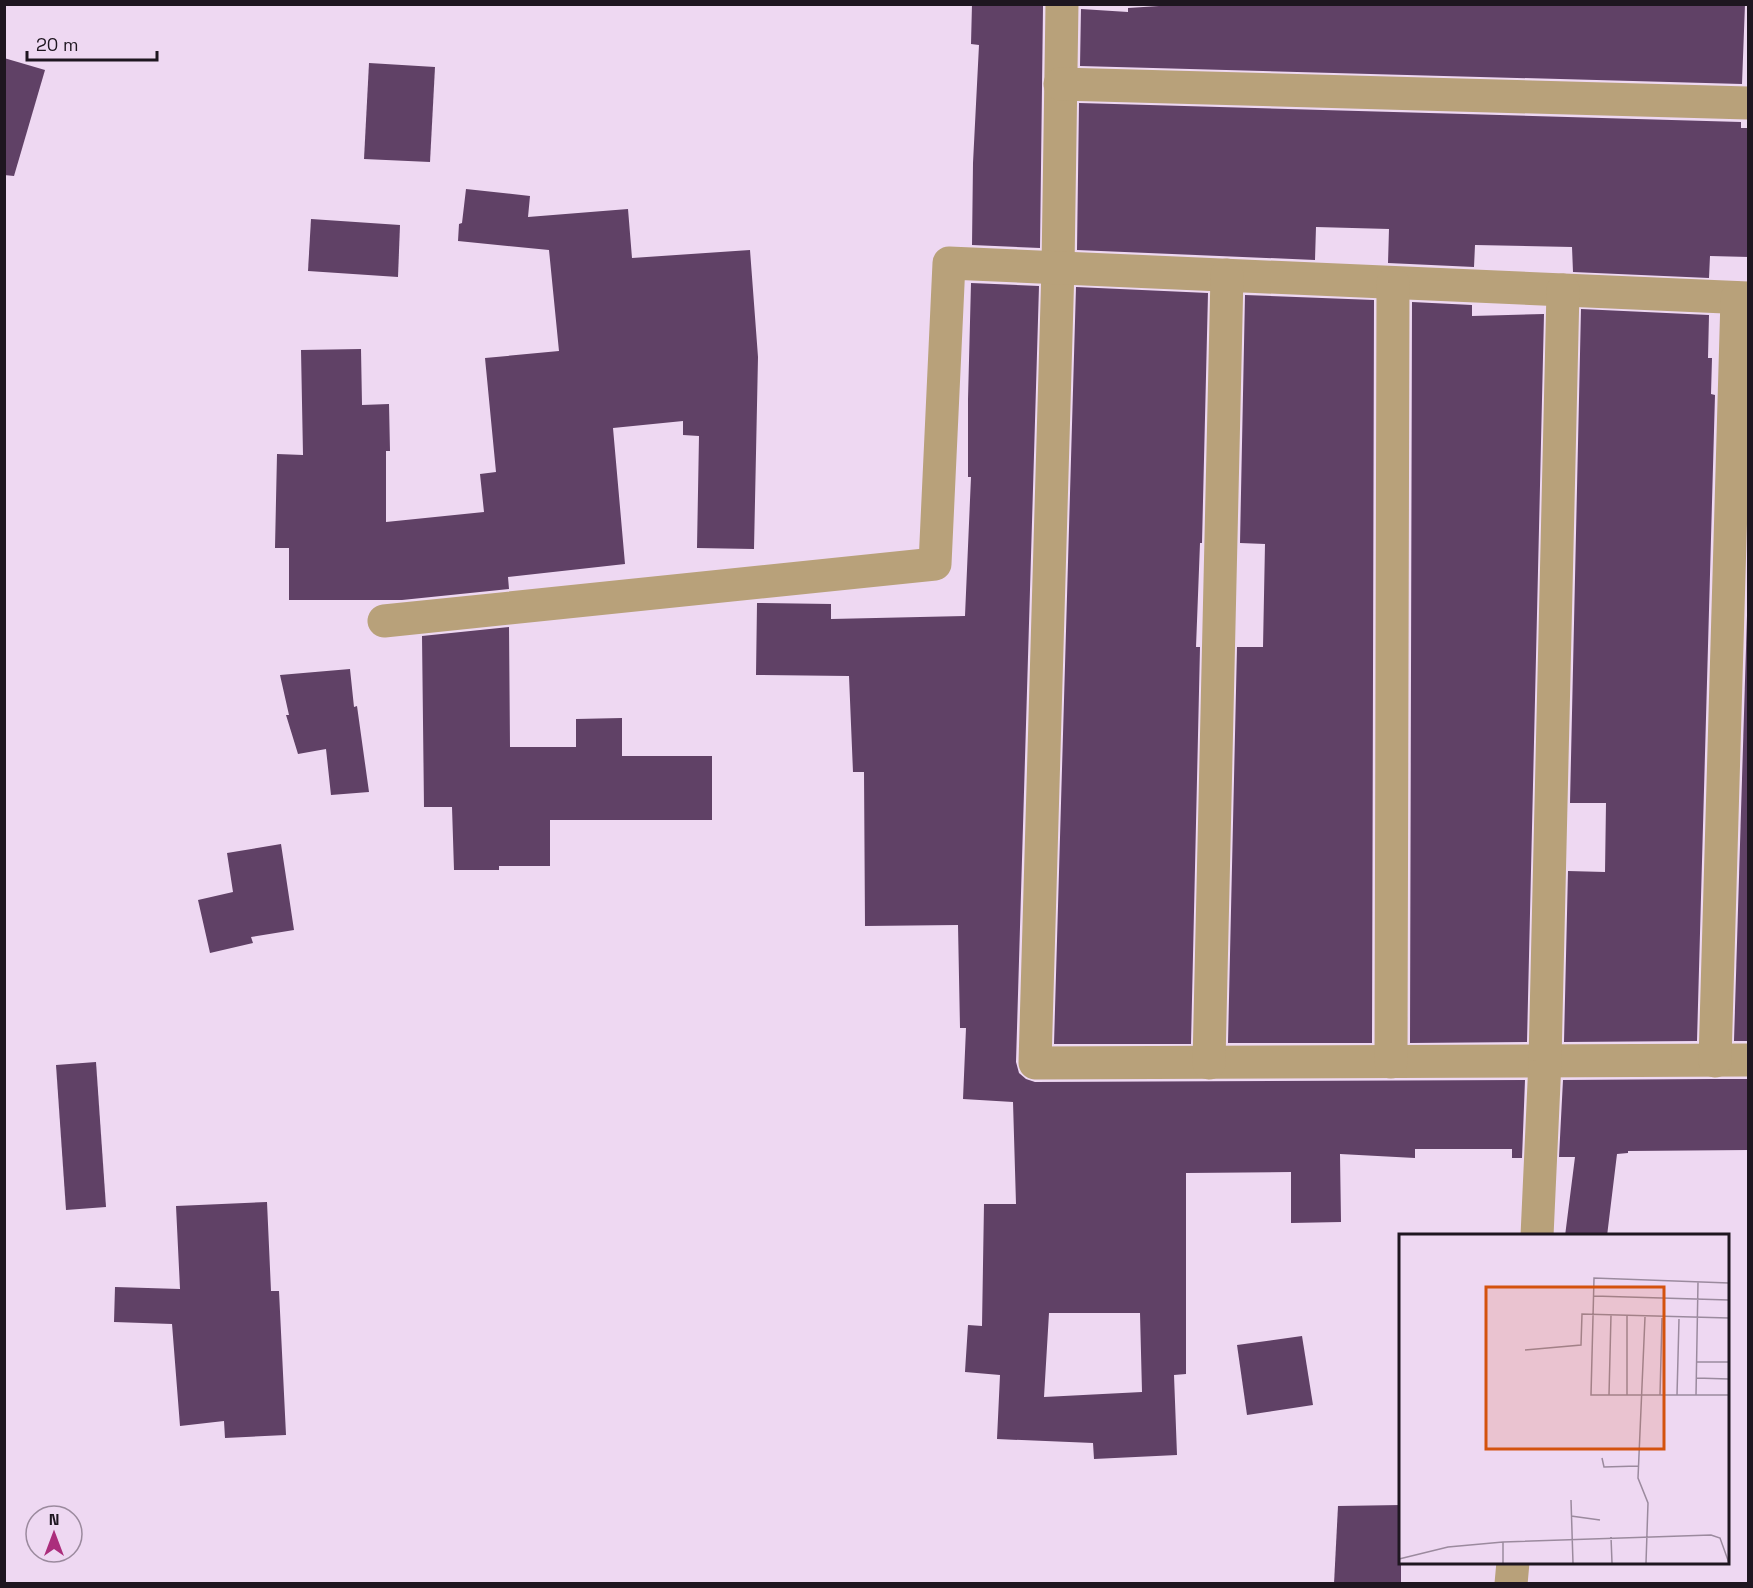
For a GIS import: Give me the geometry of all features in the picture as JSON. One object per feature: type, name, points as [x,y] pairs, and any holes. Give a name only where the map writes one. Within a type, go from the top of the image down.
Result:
[{"type":"street","points":[[1062,4],[1058,267],[1035,1063],[1749,1060]]},
{"type":"street","points":[[1060,84],[1749,103]]},
{"type":"street","points":[[384,621],[935,564],[949,263],[1743,298],[1715,1060]]},
{"type":"street","points":[[1209,1063],[1227,275]]},
{"type":"street","points":[[1391,1062],[1394,283]]},
{"type":"street","points":[[1537,1234],[1545,1061],[1563,290]]},
{"type":"street","points":[[1511,1584],[1513,1564]]},
{"type":"building","points":[[972,4],[1043,6],[1040,248],[972,245],[973,163],[979,45],[971,44]]},
{"type":"building","points":[[1190,4],[1745,4],[1742,84],[1080,66],[1081,9],[1128,12],[1128,8]]},
{"type":"building","points":[[4,58],[45,70],[14,176],[4,175]]},
{"type":"building","points":[[369,63],[435,67],[430,162],[364,159]]},
{"type":"building","points":[[1079,103],[1741,122],[1741,128],[1749,128],[1749,257],[1710,256],[1709,278],[1573,272],[1572,247],[1475,245],[1474,267],[1388,263],[1389,229],[1316,227],[1315,260],[1077,250]]},
{"type":"building","points":[[466,189],[530,196],[528,217],[628,209],[632,258],[750,250],[758,357],[754,549],[697,548],[699,436],[683,435],[683,421],[613,428],[625,564],[508,577],[509,589],[402,600],[289,600],[289,548],[275,548],[277,454],[303,455],[301,350],[361,349],[362,405],[389,404],[390,451],[386,451],[386,522],[484,512],[480,474],[496,472],[485,358],[559,351],[549,250],[458,241]]},
{"type":"building","points":[[311,219],[400,225],[398,277],[308,271]]},
{"type":"building","points":[[971,283],[1039,286],[1016,1062],[1019,1073],[1035,1082],[1525,1080],[1522,1158],[1512,1158],[1512,1149],[1415,1149],[1415,1158],[1340,1154],[1341,1222],[1291,1223],[1291,1172],[1186,1173],[1186,1374],[1174,1375],[1177,1455],[1094,1459],[1093,1443],[997,1439],[1000,1375],[965,1372],[968,1325],[982,1326],[984,1204],[1016,1204],[1013,1102],[963,1099],[966,1028],[960,1028],[958,925],[865,926],[864,772],[853,772],[849,676],[756,675],[757,603],[831,604],[831,619],[965,616],[971,477],[968,477]],"holes":[[[1049,1313],[1140,1313],[1142,1392],[1044,1397]]]},
{"type":"building","points":[[1076,287],[1208,293],[1202,543],[1200,543],[1196,647],[1200,647],[1191,1044],[1054,1044]]},
{"type":"building","points":[[1245,295],[1374,300],[1372,1043],[1228,1043],[1237,647],[1263,647],[1265,544],[1240,543]]},
{"type":"building","points":[[1412,302],[1472,305],[1472,316],[1544,314],[1527,1042],[1410,1043]]},
{"type":"building","points":[[1581,309],[1709,315],[1708,358],[1712,358],[1711,394],[1715,395],[1697,1041],[1564,1042],[1568,871],[1605,872],[1606,803],[1570,803]]},
{"type":"building","points":[[1749,550],[1749,1041],[1734,1041]]},
{"type":"building","points":[[509,627],[510,747],[576,747],[576,719],[622,718],[622,756],[712,756],[712,820],[550,820],[550,866],[499,866],[499,870],[454,870],[452,807],[424,807],[422,636]]},
{"type":"building","points":[[350,669],[354,707],[357,706],[369,792],[331,795],[326,749],[298,754],[286,715],[289,715],[280,675]]},
{"type":"building","points":[[281,844],[294,930],[251,937],[253,943],[210,953],[198,900],[233,892],[227,853]]},
{"type":"building","points":[[96,1062],[106,1207],[66,1210],[56,1065]]},
{"type":"building","points":[[1749,1079],[1749,1150],[1628,1151],[1628,1153],[1617,1154],[1607,1234],[1565,1234],[1575,1157],[1559,1157],[1563,1080]]},
{"type":"building","points":[[267,1202],[271,1291],[279,1291],[286,1435],[225,1438],[224,1421],[180,1426],[172,1324],[114,1322],[115,1287],[180,1289],[176,1206]]},
{"type":"building","points":[[1302,1336],[1313,1405],[1247,1415],[1237,1345]]},
{"type":"building","points":[[1399,1505],[1401,1584],[1334,1584],[1338,1506]]}]
